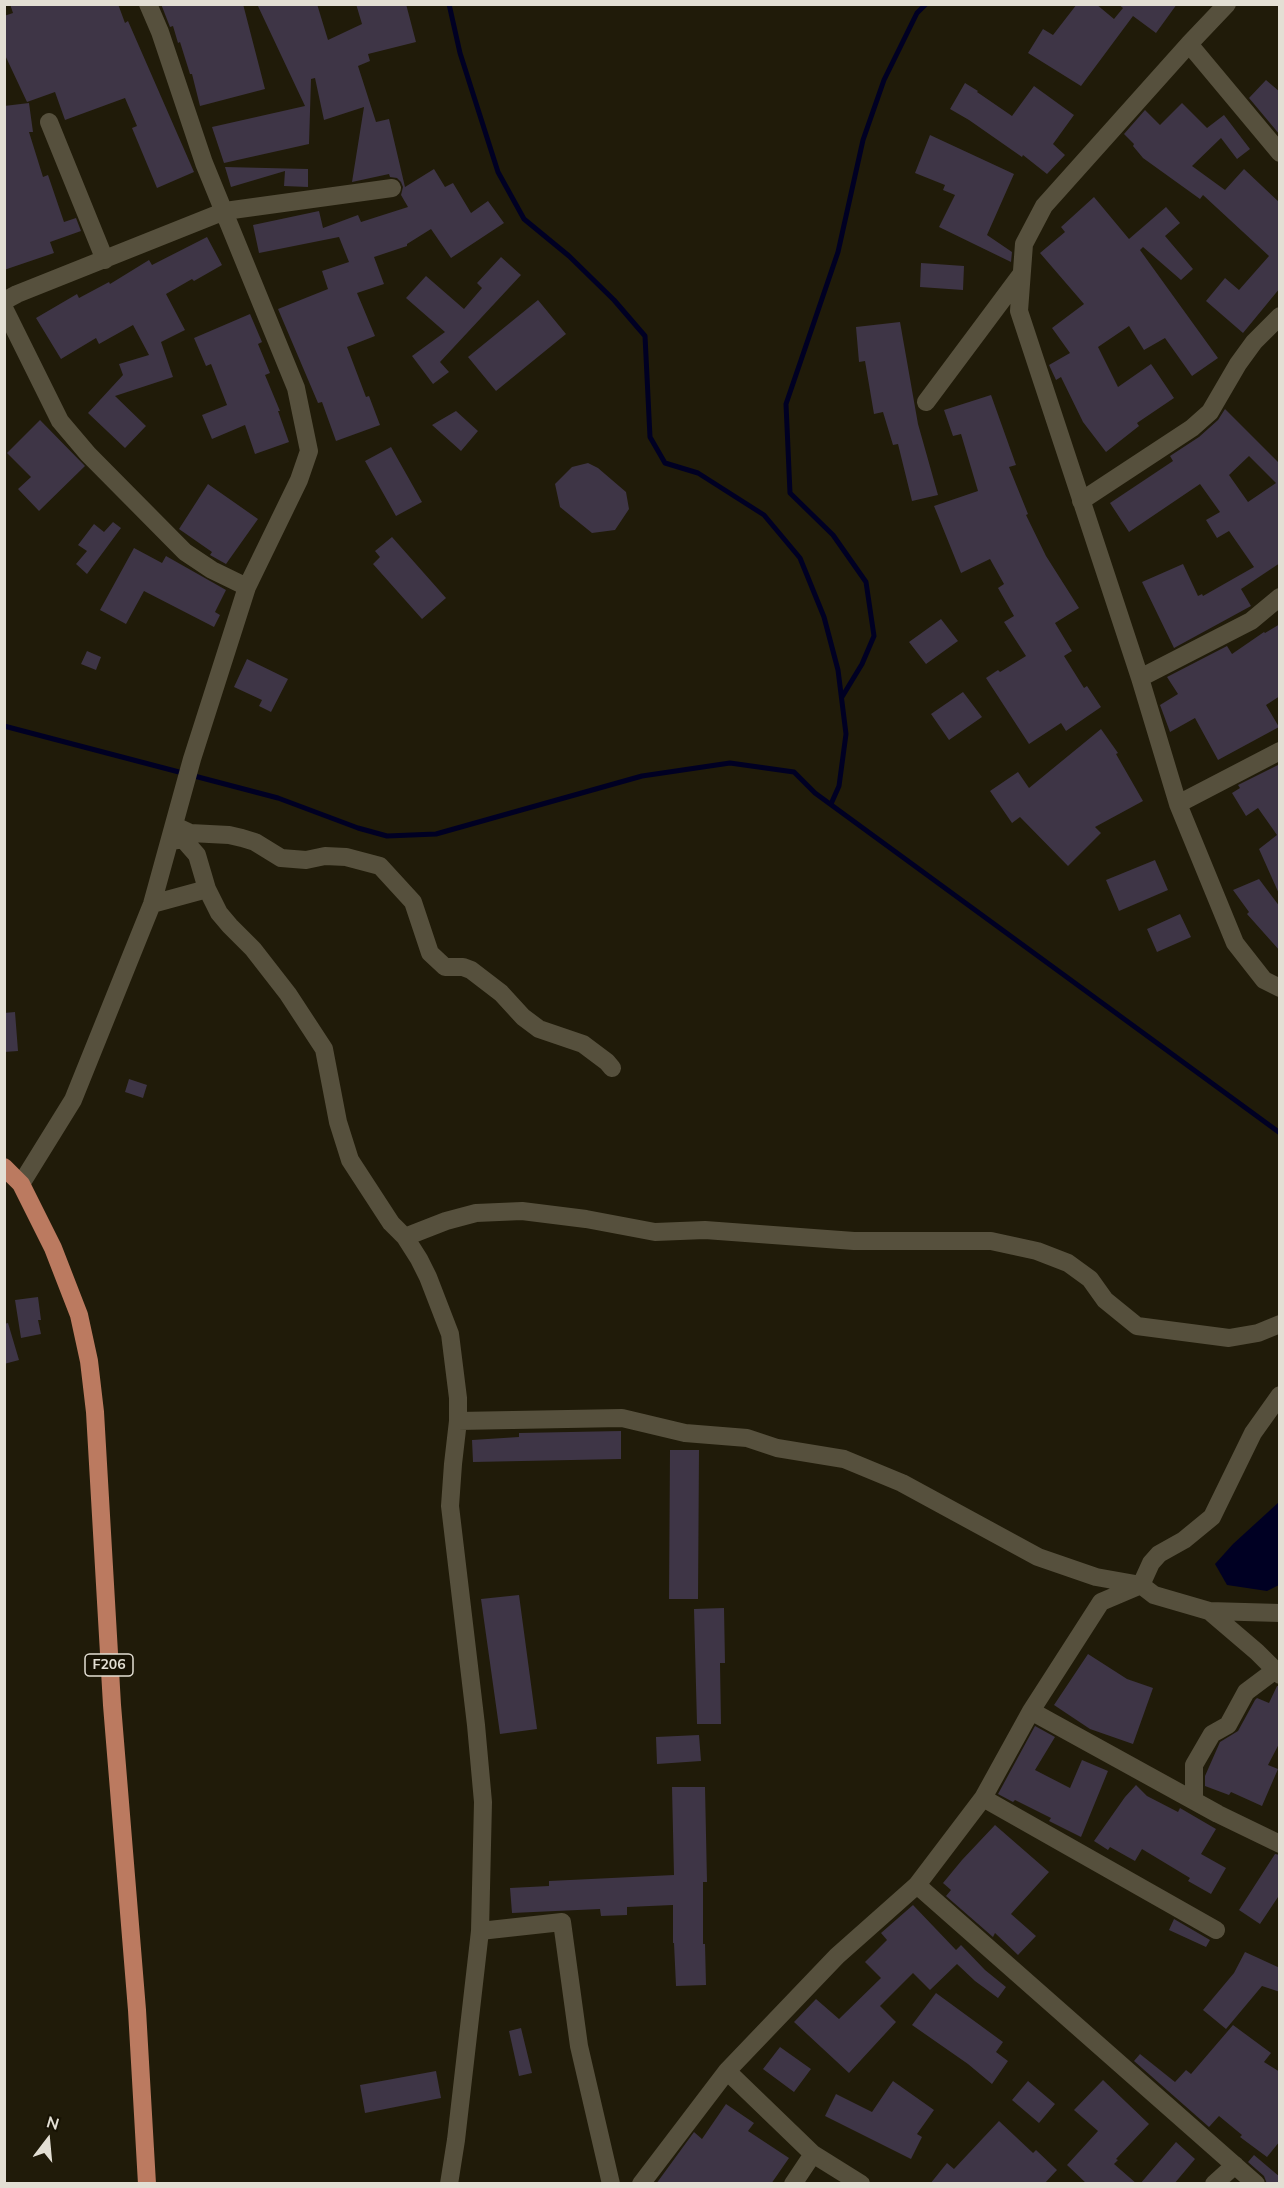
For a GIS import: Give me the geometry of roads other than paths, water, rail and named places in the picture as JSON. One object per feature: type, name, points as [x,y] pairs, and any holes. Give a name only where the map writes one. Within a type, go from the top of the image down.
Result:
[{"type":"main road","name":"F206","points":[[4,1167],[21,1184],[53,1248],[79,1315],[89,1361],[95,1412],[112,1705],[137,2010],[147,2184]]},
{"type":"street","points":[[21,1184],[72,1100],[152,904],[192,759],[247,586],[299,480],[309,451],[296,388],[204,163],[160,32],[148,4]]},
{"type":"street","points":[[1227,4],[1044,206],[1024,244],[1019,312],[1140,678],[1178,804],[1235,943],[1264,980],[1280,988]]},
{"type":"street","points":[[1189,44],[1280,153]]},
{"type":"street","points":[[49,122],[105,260]]},
{"type":"street","points":[[4,301],[225,211],[392,188]]},
{"type":"street","points":[[926,402],[1020,276]]},
{"type":"street","points":[[4,308],[60,421],[88,454],[185,552],[212,570],[247,586]]},
{"type":"street","points":[[1081,501],[1192,428],[1210,412],[1238,364],[1254,342],[1280,316]]},
{"type":"street","points":[[1140,678],[1251,621],[1280,597]]},
{"type":"street","points":[[1178,804],[1280,751]]},
{"type":"street","points":[[173,834],[183,839],[196,855],[207,889],[230,927],[242,937],[288,994],[324,1049],[338,1122],[350,1160],[391,1223],[405,1237],[428,1277],[450,1334],[456,1371],[458,1421],[450,1506],[477,1725],[483,1802],[480,1930],[449,2184]]},
{"type":"street","points":[[173,834],[229,835],[255,842],[281,858],[306,860],[325,856],[346,857],[380,866],[412,902],[430,953],[445,967],[463,967],[471,970],[501,993],[523,1017],[539,1029],[583,1044],[612,1068]]},
{"type":"street","points":[[152,904],[207,889]]},
{"type":"street","points":[[405,1237],[446,1221],[476,1213],[522,1211],[586,1219],[655,1232],[705,1230],[854,1241],[991,1241],[1037,1251],[1068,1263],[1090,1279],[1105,1300],[1137,1326],[1229,1338],[1258,1333],[1280,1324]]},
{"type":"street","points":[[640,2184],[727,2071],[837,1956],[917,1885],[982,1798],[1031,1710],[1101,1602],[1141,1585],[1159,1554],[1184,1540],[1212,1517],[1253,1433],[1280,1395]]},
{"type":"street","points":[[458,1421],[622,1418],[685,1433],[747,1438],[777,1448],[844,1459],[902,1483],[1038,1557],[1096,1577],[1141,1585],[1154,1595],[1209,1611],[1280,1613]]},
{"type":"street","points":[[1194,1801],[1194,1765],[1212,1734],[1228,1725],[1246,1692],[1277,1673],[1257,1652],[1209,1611]]},
{"type":"street","points":[[1031,1710],[1194,1801],[1280,1844]]},
{"type":"street","points":[[982,1798],[1216,1930]]},
{"type":"street","points":[[917,1885],[1256,2184]]},
{"type":"street","points":[[480,1930],[562,1922],[579,2046],[611,2184]]},
{"type":"street","points":[[727,2071],[813,2154],[861,2184]]},
{"type":"street","points":[[793,2184],[813,2154]]},
{"type":"street","points":[[1214,2184],[1235,2165]]},
{"type":"water","points":[[1279,1502],[1279,1585],[1267,1591],[1227,1585],[1215,1564],[1233,1544]]},
{"type":"waterway","points":[[449,4],[460,53],[498,172],[524,219],[569,256],[614,300],[645,336],[650,437],[665,463],[698,473],[764,515],[800,558],[824,617],[838,670],[846,734],[839,786],[831,804]]},
{"type":"waterway","points":[[842,697],[862,664],[874,636],[866,582],[833,535],[790,493],[786,404],[838,252],[863,140],[884,80],[917,13],[926,4]]},
{"type":"waterway","points":[[4,726],[278,798],[358,828],[387,836],[436,834],[642,776],[730,763],[794,772],[815,793],[1280,1133]]}]
